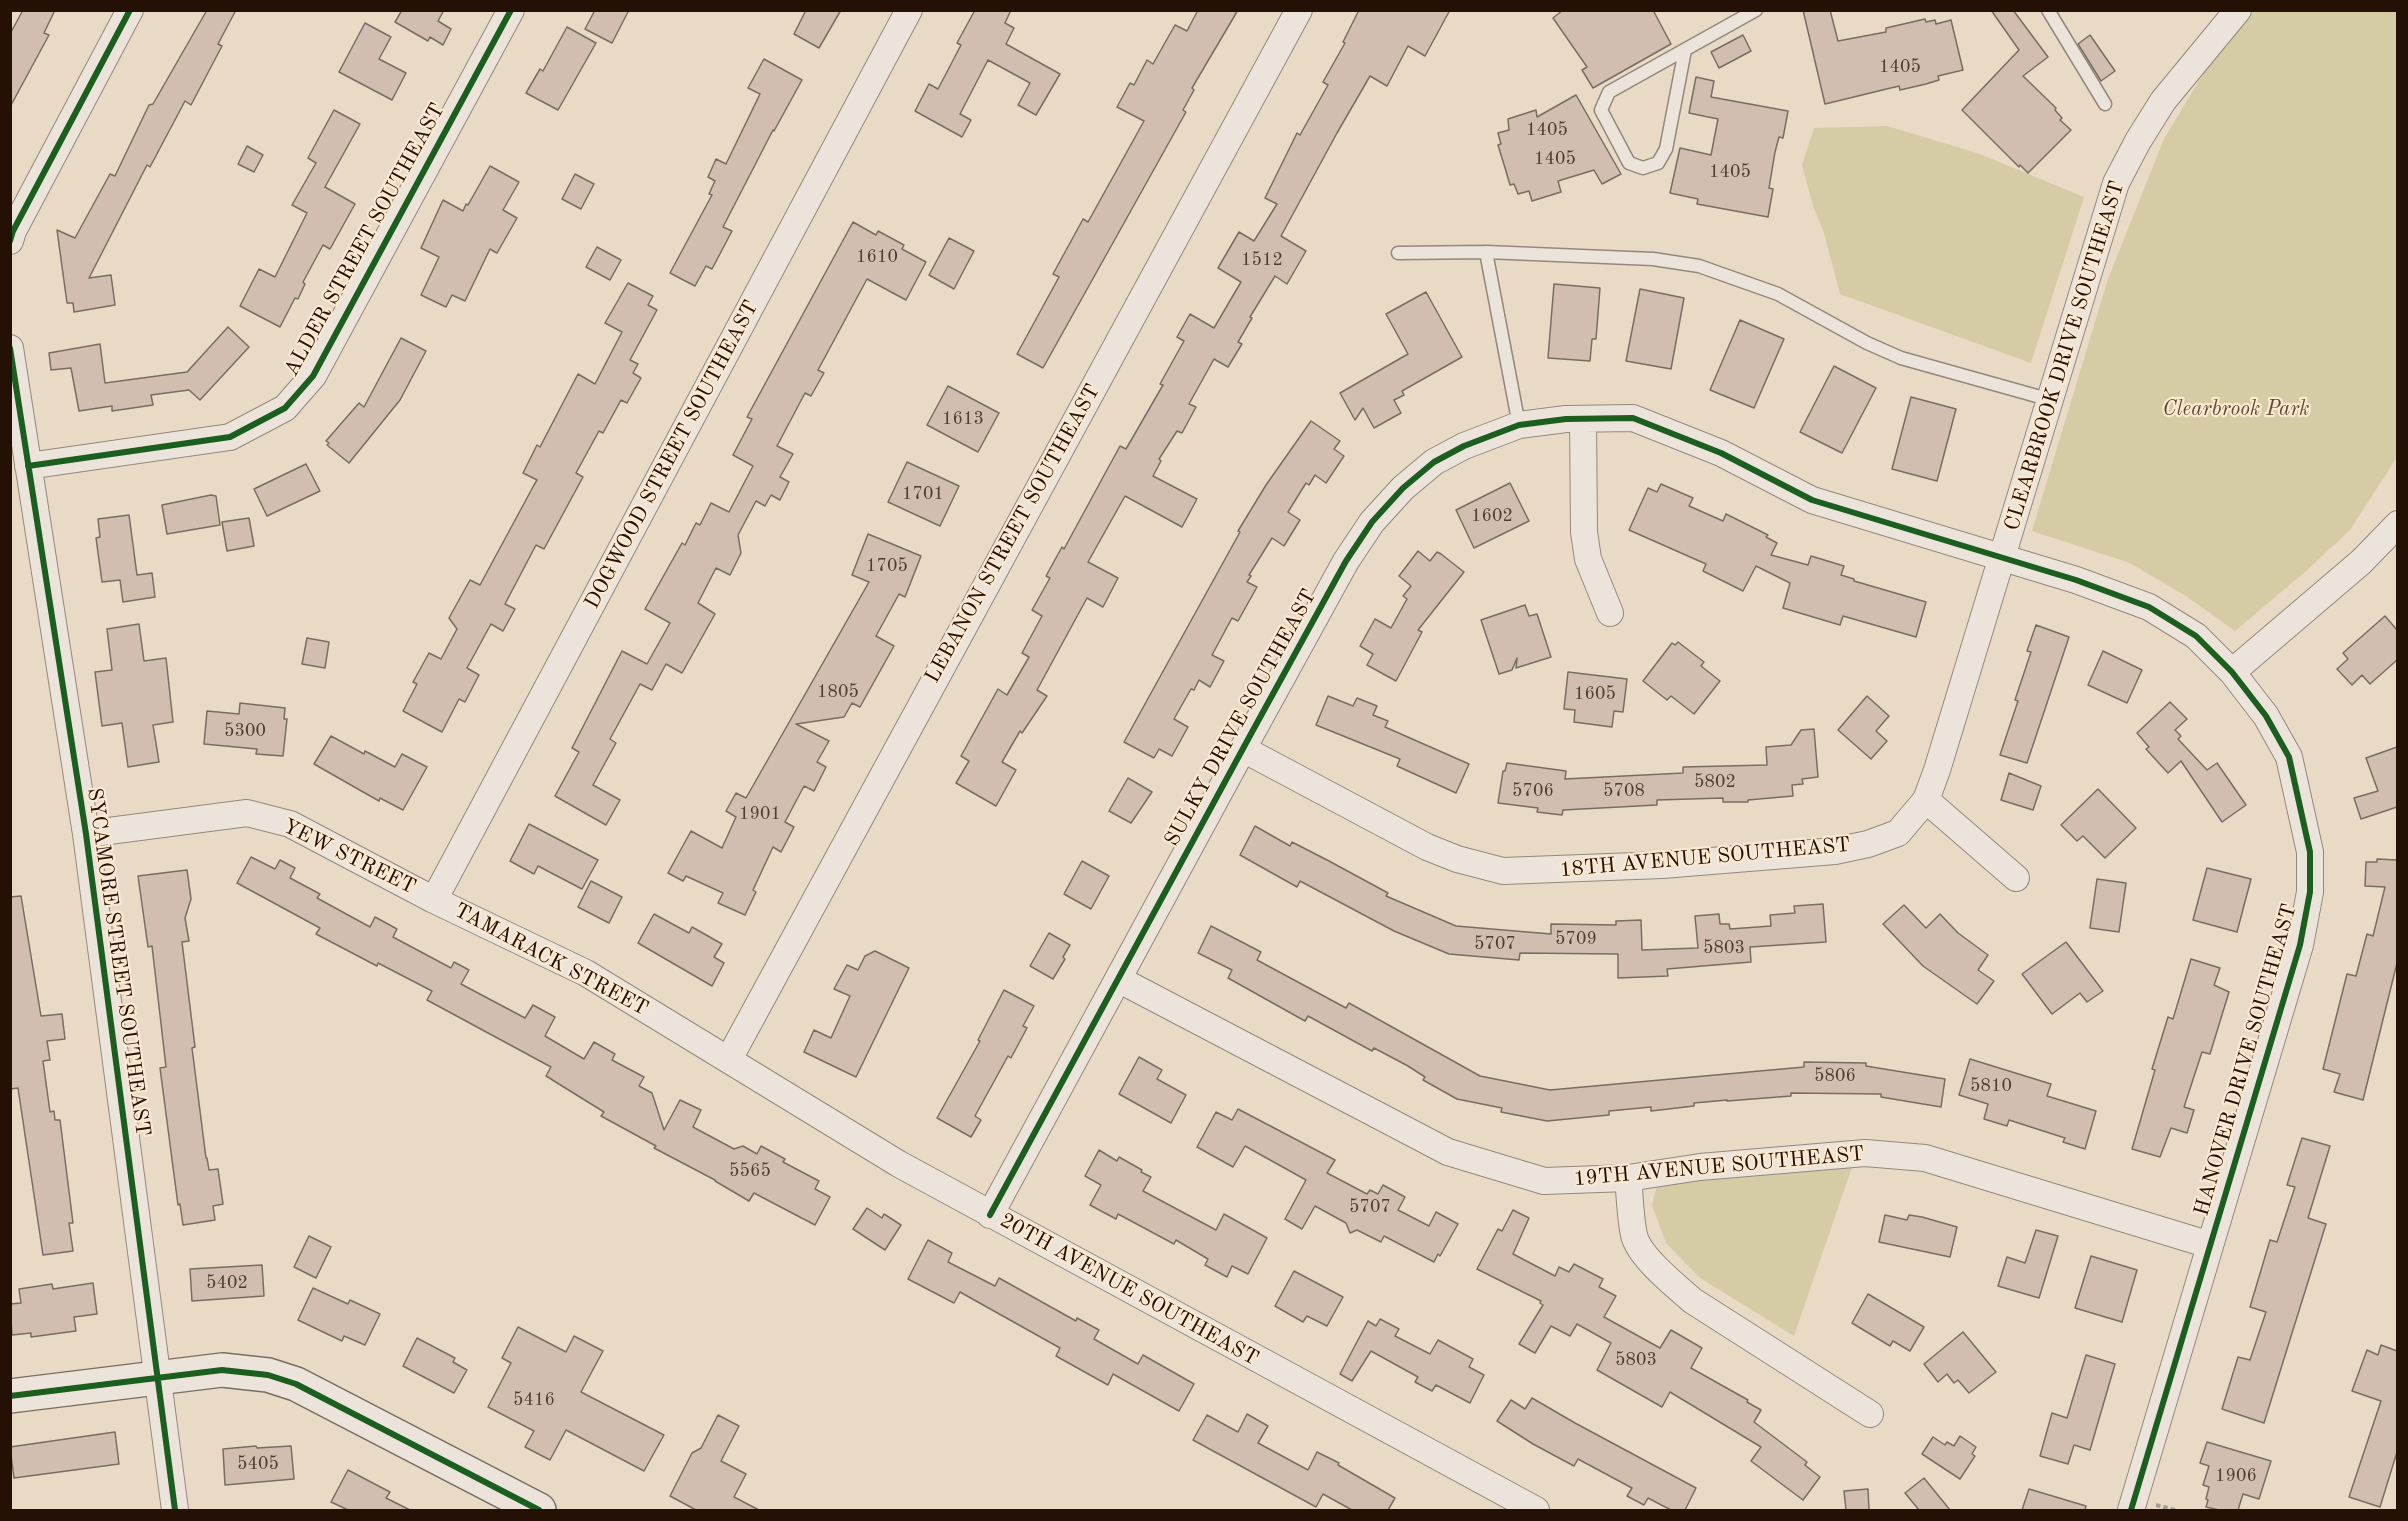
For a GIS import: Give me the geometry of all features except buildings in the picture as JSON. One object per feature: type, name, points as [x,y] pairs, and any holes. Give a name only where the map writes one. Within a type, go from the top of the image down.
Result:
[{"type":"street","points":[[10,241],[13,231],[129,10]]},
{"type":"street","name":"ALDER STREET SOUTHEAST","points":[[28,466],[230,437],[285,408],[313,376],[511,10]]},
{"type":"street","name":"DOGWOOD STREET SOUTHEAST","points":[[434,900],[909,10]]},
{"type":"street","name":"LEBANON STREET SOUTHEAST","points":[[729,1059],[1299,10]]},
{"type":"street","name":"CLEARBROOK DRIVE SOUTHEAST","points":[[2002,559],[2116,183],[2163,101],[2238,10]]},
{"type":"street","name":"SYCAMORE STREET SOUTHEAST","points":[[10,348],[86,834],[174,1510]]},
{"type":"street","name":"SULKY DRIVE SOUTHEAST","points":[[990,1215],[1346,561],[1372,522],[1403,488],[1434,462],[1464,446],[1519,425],[1583,419],[1633,418],[1722,453],[1812,500],[2002,559]]},
{"type":"street","points":[[1583,419],[1584,532],[1588,559],[1610,613]]},
{"type":"street","points":[[2232,672],[2361,562],[2397,524]]},
{"type":"street","name":"HANOVER DRIVE SOUTHEAST","points":[[2002,559],[2076,580],[2149,607],[2196,636],[2232,672],[2266,716],[2289,757],[2310,852],[2310,892],[2300,945],[2131,1510]]},
{"type":"street","name":"18TH AVENUE SOUTHEAST","points":[[1243,748],[1427,847],[1457,859],[1503,871],[1662,865],[1835,851],[1868,844],[1898,833],[1926,800],[2002,559]]},
{"type":"street","points":[[1926,800],[2016,878]]},
{"type":"street","name":"YEW STREET","points":[[86,834],[248,813],[290,824],[434,900]]},
{"type":"street","name":"TAMARACK STREET","points":[[434,900],[586,973],[729,1059]]},
{"type":"street","name":"19TH AVENUE SOUTHEAST","points":[[1118,979],[1448,1152],[1544,1181],[1628,1178],[1700,1167],[1865,1153],[1925,1158],[2210,1245]]},
{"type":"street","name":"20TH AVENUE SOUTHEAST","points":[[729,1059],[899,1164],[990,1215],[1536,1510]]},
{"type":"street","points":[[1628,1178],[1634,1236],[1645,1254],[1671,1282],[1693,1301],[1870,1414]]},
{"type":"street","points":[[10,1396],[222,1370],[268,1375],[296,1384],[539,1510]]},
{"type":"lane","points":[[1685,50],[1666,149],[1658,163],[1643,168],[1629,163],[1601,110],[1608,92],[1756,10]]},
{"type":"lane","points":[[2048,10],[2105,104]]},
{"type":"lane","points":[[1398,253],[1486,252],[1653,259],[1699,266],[1778,294],[1867,343],[1901,358],[2051,400]]},
{"type":"lane","points":[[1486,252],[1519,425]]},
{"type":"green space","name":"Clearbrook Park","points":[[2248,11],[2397,11],[2397,457],[2350,530],[2305,572],[2235,631],[2189,598],[2130,563],[2032,531],[2108,279],[2164,139],[2220,46]]},
{"type":"green space","points":[[1887,126],[1980,154],[2084,197],[2031,363],[1840,294],[1824,233],[1813,206],[1802,165],[1814,128]]},
{"type":"green space","points":[[1852,1167],[1794,1336],[1700,1278],[1666,1243],[1652,1205],[1658,1182],[1704,1172]]},
{"type":"cycle path","points":[[10,241],[13,231],[130,10]]},
{"type":"cycle path","points":[[28,466],[230,437],[285,408],[313,376],[511,10]]},
{"type":"cycle path","points":[[10,348],[86,834],[175,1510]]},
{"type":"cycle path","points":[[990,1215],[1346,561],[1372,522],[1403,488],[1434,462],[1464,446],[1519,425],[1566,419],[1633,418],[1721,453],[1812,500],[2076,580],[2149,607],[2196,636],[2232,672],[2266,716],[2289,757],[2310,852],[2310,892],[2300,945],[2131,1510]]},
{"type":"cycle path","points":[[10,1396],[222,1370],[268,1375],[296,1384],[539,1510]]}]
